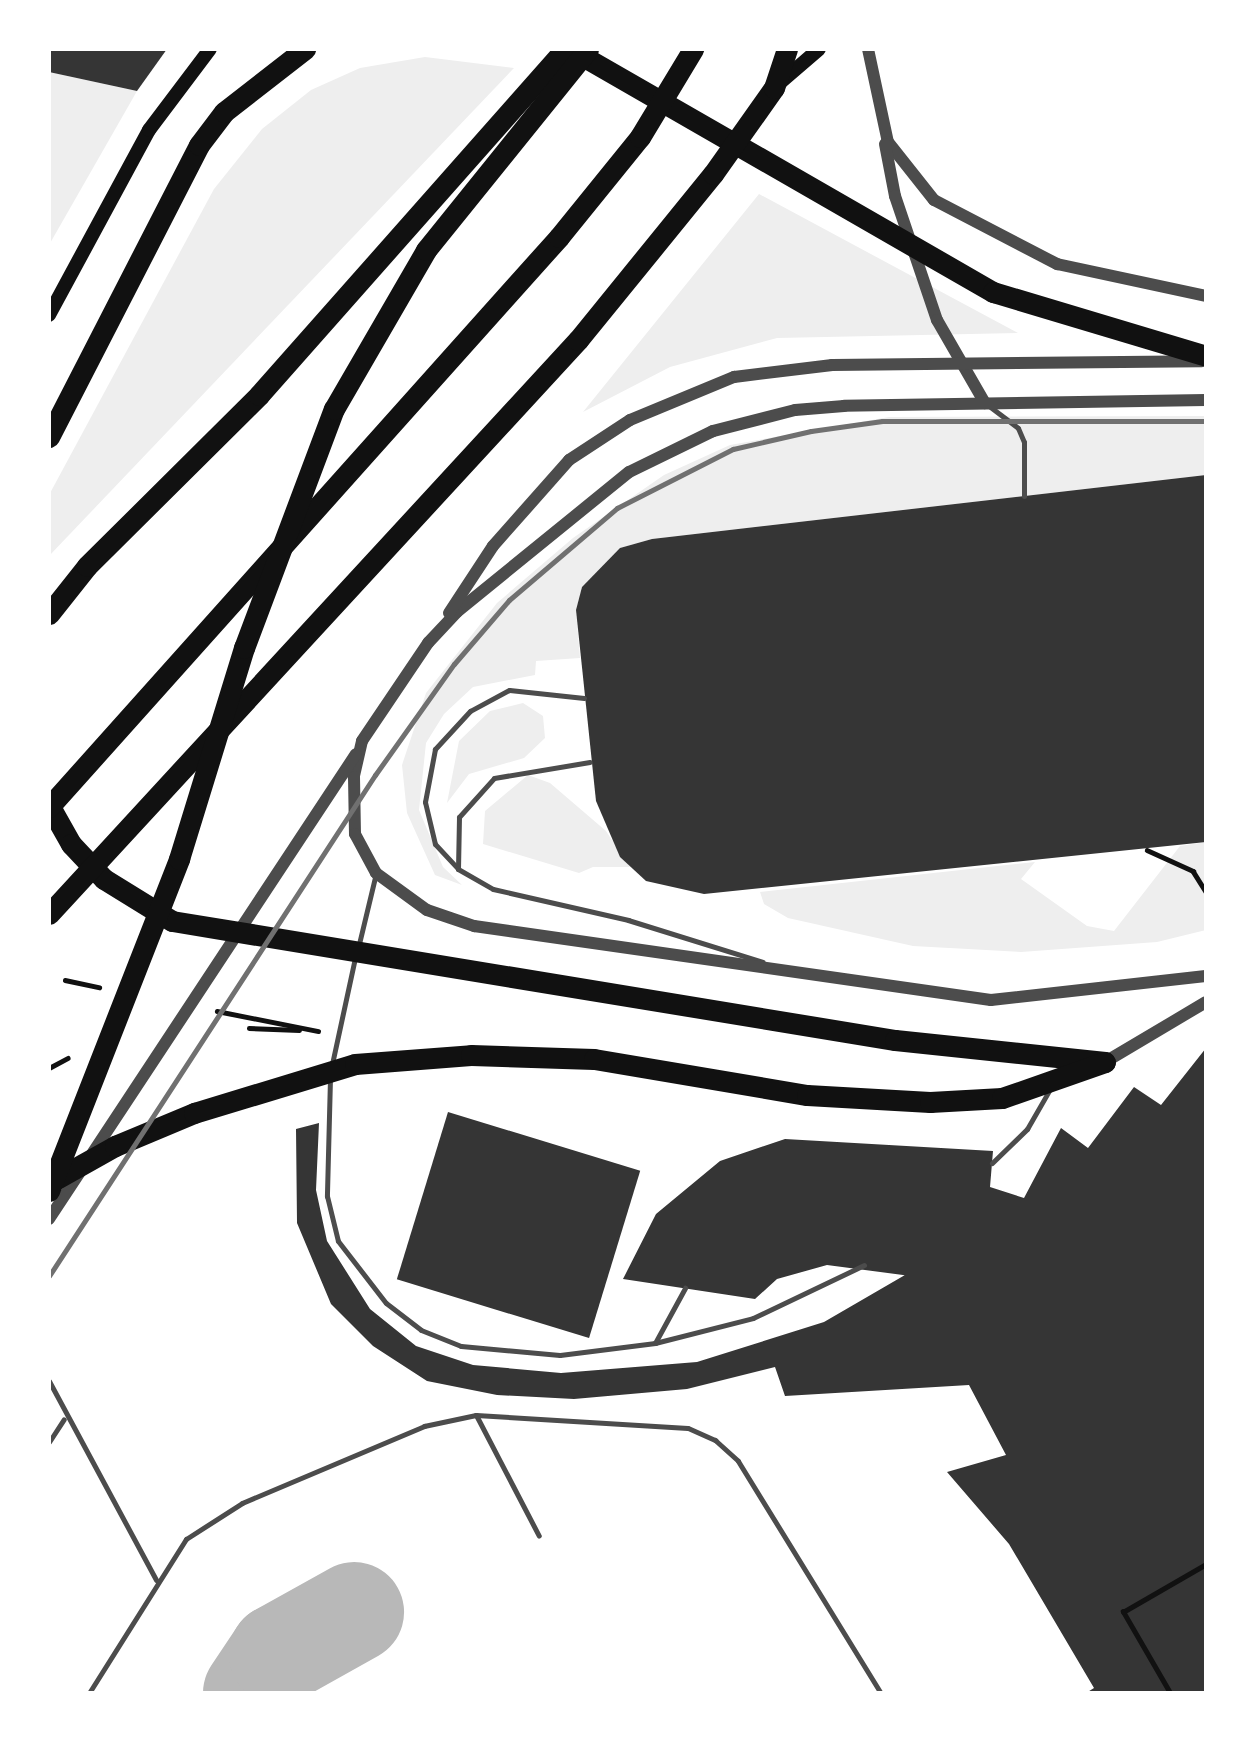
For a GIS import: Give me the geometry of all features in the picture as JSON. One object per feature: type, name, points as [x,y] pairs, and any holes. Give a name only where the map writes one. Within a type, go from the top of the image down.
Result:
[{"type":"highway","points":[[49,437],[199,145],[232,105],[305,49]]},
{"type":"highway","points":[[49,614],[87,566],[260,395],[568,49],[993,292],[1206,358]]},
{"type":"highway","points":[[49,1191],[179,859],[244,648],[334,408],[426,250],[588,49]]},
{"type":"highway","points":[[693,49],[640,137],[559,237],[49,806],[71,844],[104,879],[172,921],[579,992],[895,1040],[1105,1062]]},
{"type":"highway","points":[[49,914],[578,340],[672,228],[774,88],[787,49]]},
{"type":"highway","points":[[49,1184],[115,1146],[194,1113],[355,1064],[471,1055],[594,1059],[807,1095],[889,1101],[1002,1098],[1053,1085],[1105,1062]]},
{"type":"main road","points":[[49,315],[149,131],[210,49]]},
{"type":"main road","points":[[774,88],[819,49]]},
{"type":"street","points":[[868,49],[880,122],[915,262],[937,320],[985,403]]},
{"type":"street","points":[[880,122],[914,181],[970,221],[1056,264],[1206,296]]},
{"type":"street","points":[[49,1219],[493,546],[569,460],[682,394],[779,370],[1206,358]]},
{"type":"street","points":[[1206,400],[844,406],[749,420],[668,451],[586,505],[457,612],[428,643],[362,741],[354,776],[355,834],[376,873],[427,910],[474,926],[991,1000],[1206,976]]},
{"type":"street","points":[[1105,1062],[1206,1002]]},
{"type":"lane","points":[[985,403],[1018,428],[1024,442],[1024,496]]},
{"type":"lane","points":[[584,698],[509,690],[470,710],[435,749],[425,802],[435,844],[458,869],[493,889],[738,950],[782,971]]},
{"type":"lane","points":[[458,869],[459,817],[494,778],[590,762]]},
{"type":"lane","points":[[376,873],[337,1034],[325,1112],[327,1196],[338,1241],[386,1303],[421,1330],[461,1346],[560,1355],[655,1343],[753,1318],[864,1265]]},
{"type":"lane","points":[[992,1163],[1027,1129],[1053,1085]]},
{"type":"lane","points":[[655,1343],[685,1288]]},
{"type":"lane","points":[[49,1381],[64,1419],[156,1580]]},
{"type":"lane","points":[[476,1415],[539,1536]]},
{"type":"lane","points":[[89,1693],[156,1580],[186,1539],[242,1503],[424,1426],[476,1415],[688,1428],[715,1440],[738,1461],[881,1693]]},
{"type":"lane","points":[[49,1442],[64,1419]]},
{"type":"path","points":[[1147,850],[1193,872],[1206,892]]},
{"type":"path","points":[[250,1028],[314,1031]]},
{"type":"path","points":[[49,1068],[68,1058]]},
{"type":"path","points":[[1170,1693],[1123,1612],[1206,1564]]},
{"type":"shaded area","points":[[425,57],[514,68],[49,556],[49,495],[214,189],[262,129],[311,90],[360,68]]},
{"type":"shaded area","points":[[49,72],[137,91],[49,245]]},
{"type":"shaded area","points":[[759,194],[1018,333],[777,338],[670,367],[583,412]]},
{"type":"shaded area","points":[[1206,416],[1206,475],[652,539],[620,548],[582,587],[576,610],[580,658],[536,661],[535,675],[473,687],[444,714],[426,743],[419,810],[443,867],[462,885],[435,875],[407,813],[402,765],[426,693],[497,603],[573,538],[664,475],[730,445],[889,417]]},
{"type":"shaded area","points":[[523,703],[543,716],[545,738],[524,758],[469,774],[447,803],[459,741],[490,711]]},
{"type":"shaded area","points":[[528,775],[550,783],[606,831],[630,867],[593,867],[579,873],[483,844],[485,811]]},
{"type":"shaded area","points":[[1206,842],[1206,930],[1157,942],[1021,952],[913,946],[788,918],[764,904],[760,892],[1035,862],[1021,879],[1087,926],[1114,931],[1180,846]]},
{"type":"building","points":[[49,49],[167,49],[137,91],[49,72]]},
{"type":"building","points":[[1206,475],[1206,842],[704,894],[646,881],[620,857],[596,801],[576,610],[582,587],[620,548],[652,539]]},
{"type":"building","points":[[1206,1048],[1206,1693],[1086,1693],[1094,1688],[1009,1544],[947,1472],[1006,1455],[969,1385],[785,1396],[775,1367],[687,1389],[574,1399],[497,1395],[427,1381],[373,1346],[331,1304],[297,1223],[296,1129],[319,1123],[316,1190],[327,1241],[370,1309],[416,1346],[473,1365],[561,1373],[697,1362],[824,1322],[905,1275],[827,1265],[777,1279],[755,1299],[623,1279],[656,1214],[720,1161],[785,1139],[993,1151],[990,1187],[1024,1198],[1061,1128],[1088,1148],[1134,1087],[1161,1105]]},
{"type":"building","points":[[448,1112],[640,1171],[589,1338],[397,1279]]},
{"type":"taxiway","points":[[253,1693],[279,1654],[354,1612]]},
{"type":"railway","points":[[49,1276],[375,775],[454,664],[509,600],[617,508],[733,449],[811,431],[882,421],[1206,421]]}]
